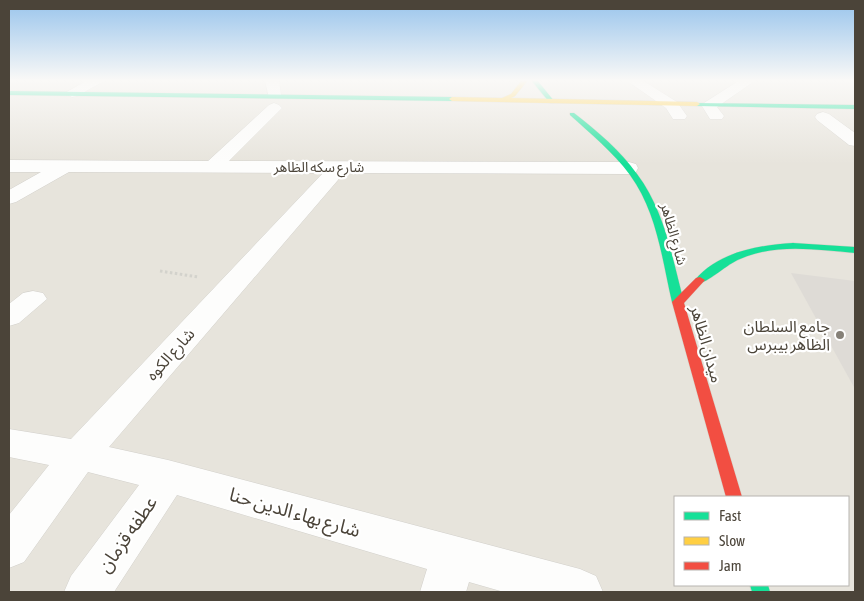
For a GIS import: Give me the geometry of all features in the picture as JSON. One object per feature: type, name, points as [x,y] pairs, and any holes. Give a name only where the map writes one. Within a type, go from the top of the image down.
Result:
[{"type":"main road","points":[[379,108],[413,110]]},
{"type":"main road","points":[[646,108],[823,118],[855,118]]},
{"type":"main road","points":[[712,111],[818,108]]},
{"type":"main road","points":[[640,115],[676,110]]},
{"type":"main road","name":"شارع الظاهر","points":[[592,114],[567,114],[629,168],[652,206],[678,302]]},
{"type":"main road","name":"ميدان الظاهر","points":[[734,496],[678,302],[722,262],[740,254],[786,246],[814,246],[855,250]]},
{"type":"street","points":[[212,167],[268,108]]},
{"type":"street","points":[[712,111],[716,108]]},
{"type":"street","points":[[823,118],[855,140]]},
{"type":"street","name":"شارع سكه الظاهر","points":[[9,166],[629,168]]},
{"type":"street","points":[[9,198],[65,166]]},
{"type":"street","name":"شارع الكوه","points":[[9,548],[79,455],[340,167]]},
{"type":"street","points":[[9,317],[33,299]]},
{"type":"street","name":"شارع بهاء الدين حنا","points":[[9,443],[79,455],[168,476],[448,575],[580,592]]},
{"type":"street","name":"عطفه قزمان","points":[[87,592],[168,476]]},
{"type":"shaded area","points":[[9,108],[855,108],[855,592],[9,592]]},
{"type":"building","name":"جامع السلطان الظاهر بيبرس","points":[[791,273],[855,281],[855,389]]},
{"type":"traffic: fast","points":[[572,114],[621,159],[644,190],[662,237],[678,302]]},
{"type":"traffic: fast","points":[[700,280],[717,266],[754,250],[793,246],[855,250]]},
{"type":"traffic: fast","points":[[759,586],[761,592]]},
{"type":"traffic: jam","points":[[700,280],[678,302],[734,496]]},
{"type":"place","name":"جامع السلطان الظاهر بيبرس","points":[[840,335]]}]
